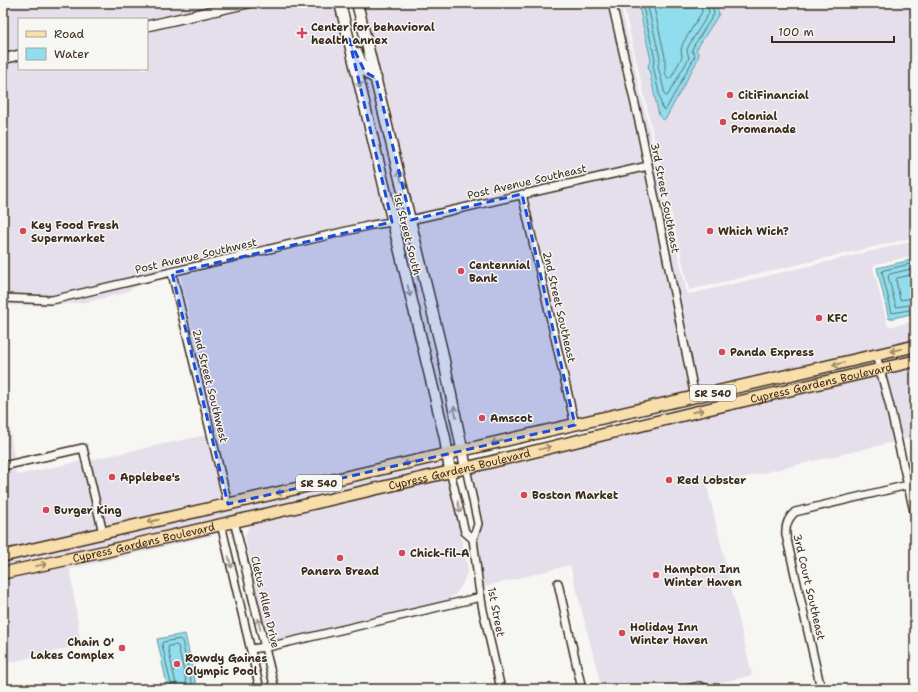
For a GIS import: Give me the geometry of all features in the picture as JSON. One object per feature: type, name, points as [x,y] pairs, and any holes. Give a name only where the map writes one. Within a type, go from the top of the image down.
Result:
[{"type":"main road","name":"1st Street South","points":[[340,3],[445,438],[450,471]]},
{"type":"main road","name":"1st Street South","points":[[358,3],[444,358],[466,468]]},
{"type":"main road","points":[[348,39],[365,72],[369,76],[376,78]]},
{"type":"main road","name":"Cypress Gardens Boulevard","points":[[3,556],[915,346]]},
{"type":"main road","name":"Cypress Gardens Boulevard","points":[[3,573],[107,551],[466,468],[915,361]]},
{"type":"main road","points":[[634,427],[636,424],[682,406],[695,397]]},
{"type":"main road","points":[[583,439],[586,429],[626,418],[634,411]]},
{"type":"street","points":[[148,26],[248,3]]},
{"type":"street","name":"3rd Street Southeast","points":[[612,3],[648,166],[695,397]]},
{"type":"street","points":[[3,59],[18,55]]},
{"type":"street","name":"Post Avenue Southeast","points":[[410,220],[648,166]]},
{"type":"street","name":"2nd Street Southeast","points":[[522,194],[575,425]]},
{"type":"street","name":"Post Avenue Southwest","points":[[3,298],[52,300],[372,225],[392,222]]},
{"type":"street","name":"2nd Street Southwest","points":[[172,273],[228,504]]},
{"type":"street","points":[[876,355],[889,403],[915,516]]},
{"type":"street","points":[[3,466],[83,448],[102,533]]},
{"type":"street","name":"1st Street","points":[[466,468],[478,524],[473,539],[481,597],[501,689]]},
{"type":"street","name":"1st Street","points":[[450,471],[465,532],[473,539]]},
{"type":"street","name":"3rd Court Southeast","points":[[821,689],[786,535],[786,524],[790,516],[796,512],[908,485]]},
{"type":"street","name":"Cletus Allen Drive","points":[[234,521],[274,689]]},
{"type":"street","points":[[221,524],[260,689]]},
{"type":"street","points":[[558,583],[582,689]]},
{"type":"street","points":[[251,649],[481,597]]},
{"type":"street","points":[[686,689],[699,686],[708,689]]},
{"type":"highlighted area","points":[[349,39],[365,72],[376,78],[411,220],[522,194],[575,425],[228,504],[172,273],[392,222]]},
{"type":"shaded area","points":[[3,3],[227,3],[148,21],[148,18],[18,18],[18,50],[3,54]]},
{"type":"shaded area","points":[[270,3],[335,3],[387,218],[51,296],[3,294],[3,64],[18,60],[18,70],[148,70],[148,31]]},
{"type":"shaded area","points":[[362,3],[607,3],[643,162],[411,215]]},
{"type":"shaded area","points":[[616,3],[620,3],[687,293],[690,294],[915,241],[915,255],[876,264],[873,267],[888,327],[915,321],[915,341],[698,391],[646,134]]},
{"type":"shaded area","points":[[623,3],[915,3],[915,237],[689,290]]},
{"type":"shaded area","points":[[363,76],[372,82],[403,216],[395,217]]},
{"type":"shaded area","points":[[644,171],[690,393],[578,419],[527,198]]},
{"type":"shaded area","points":[[519,200],[570,421],[465,445],[414,224]]},
{"type":"shaded area","points":[[397,226],[405,226],[457,447],[450,448]]},
{"type":"shaded area","points":[[389,227],[442,450],[230,499],[214,433],[181,276]]},
{"type":"shaded area","points":[[140,285],[121,294],[87,302],[44,306],[3,305],[3,303],[52,305]]},
{"type":"shaded area","points":[[915,366],[915,437],[902,440],[885,373]]},
{"type":"shaded area","points":[[877,375],[894,442],[707,486],[752,675],[710,685],[698,681],[665,689],[602,689],[570,565],[484,587],[477,540],[482,523],[471,471]]},
{"type":"shaded area","points":[[3,381],[14,458],[3,461]]},
{"type":"shaded area","points":[[206,435],[222,501],[106,528],[90,460]]},
{"type":"shaded area","points":[[444,460],[445,467],[106,546],[3,568],[3,561]]},
{"type":"shaded area","points":[[82,461],[97,529],[3,551],[3,471],[15,468],[17,475]]},
{"type":"shaded area","points":[[441,478],[449,483],[468,569],[463,583],[456,594],[445,601],[280,640],[271,638],[265,631],[245,537],[249,525],[257,519]]},
{"type":"shaded area","points":[[218,529],[219,534],[70,569],[81,645],[3,664],[3,578]]},
{"type":"water","points":[[638,3],[716,3],[719,14],[696,50],[699,54],[697,61],[666,118],[663,120],[659,116],[648,65],[651,60]]},
{"type":"water","points":[[915,259],[915,313],[889,319],[877,268]]},
{"type":"water","name":"Rowdy Gaines Olympic Pool","points":[[185,634],[197,689],[168,689],[157,639]]},
{"type":"place","name":"Center for behavioral health annex","points":[[302,33]]},
{"type":"place","name":"CitiFinancial","points":[[730,95]]},
{"type":"place","name":"Colonial Promenade","points":[[723,122]]},
{"type":"place","name":"Key Food Fresh Supermarket","points":[[23,231]]},
{"type":"place","name":"Which Wich?","points":[[710,231]]},
{"type":"place","name":"Centennial Bank","points":[[461,271]]},
{"type":"place","name":"KFC","points":[[819,318]]},
{"type":"place","name":"Panda Express","points":[[722,352]]},
{"type":"place","name":"Amscot","points":[[482,418]]},
{"type":"place","name":"Applebee's","points":[[112,477]]},
{"type":"place","name":"Red Lobster","points":[[669,480]]},
{"type":"place","name":"Boston Market","points":[[524,495]]},
{"type":"place","name":"Burger King","points":[[46,510]]},
{"type":"place","name":"Chick-fil-A","points":[[402,553]]},
{"type":"place","name":"Panera Bread","points":[[340,558]]},
{"type":"place","name":"Hampton Inn Winter Haven","points":[[656,575]]},
{"type":"place","name":"Holiday Inn Winter Haven","points":[[622,633]]},
{"type":"place","name":"Chain O' Lakes Complex","points":[[122,648]]},
{"type":"place","name":"Rowdy Gaines Olympic Pool","points":[[177,664]]}]
